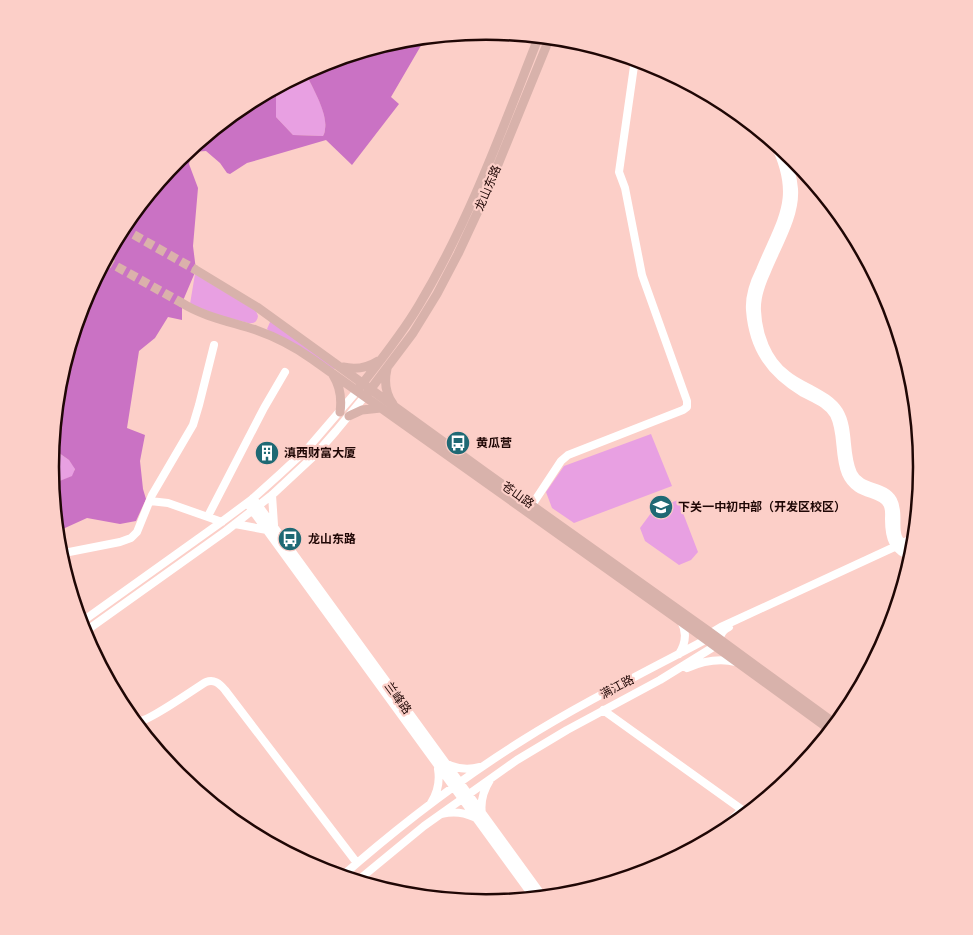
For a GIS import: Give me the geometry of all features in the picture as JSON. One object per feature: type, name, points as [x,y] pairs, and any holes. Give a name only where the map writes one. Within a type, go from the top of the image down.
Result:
[{"type":"main road","name":"龙山东路","points":[[360,387],[401,333],[455,239],[537,43]]},
{"type":"main road","name":"龙山东路","points":[[368,393],[409,339],[448,275],[486,194],[547,45]]},
{"type":"main road","name":"苍山路","points":[[196,270],[257,307],[368,393],[396,408],[532,505],[709,636],[831,721]]},
{"type":"main road","name":"苍山路","points":[[182,303],[205,314],[273,337],[335,369]]},
{"type":"main road","points":[[340,412],[340,390],[335,369],[361,368],[382,358]]},
{"type":"main road","points":[[388,366],[386,388],[388,397],[396,408]]},
{"type":"main road","name":"苍山路","points":[[368,393],[381,408],[680,620],[709,636]]},
{"type":"main road","points":[[349,416],[362,410],[381,408]]},
{"type":"main road","name":"苍山路","points":[[718,642],[740,663],[827,727]]},
{"type":"street","points":[[532,505],[561,461],[568,455],[683,410],[687,406],[687,401],[642,275],[625,188],[619,172],[634,67]]},
{"type":"street","points":[[779,156],[786,178],[787,201],[781,223],[756,278],[751,294],[760,330],[766,348],[777,366],[809,392],[833,403],[841,415],[846,433],[850,463],[855,476],[864,484],[886,493],[893,500],[896,509],[896,532],[900,546],[905,554]]},
{"type":"street","points":[[753,303],[793,205],[794,190],[788,164]]},
{"type":"street","points":[[67,552],[120,542],[131,538],[138,532],[156,487],[195,420],[214,346]]},
{"type":"street","points":[[208,516],[264,408],[285,372]]},
{"type":"street","name":"龙山东路","points":[[87,618],[250,500],[297,459],[360,387]]},
{"type":"street","name":"龙山东路","points":[[91,628],[235,524],[272,495],[315,455],[368,393]]},
{"type":"street","points":[[235,524],[270,529],[272,495]]},
{"type":"street","name":"兰峰路","points":[[250,500],[464,796],[530,892]]},
{"type":"street","points":[[150,501],[168,503],[222,522]]},
{"type":"street","name":"满江路","points":[[363,876],[397,847],[497,773],[603,710],[660,680],[718,642],[723,630],[907,542]]},
{"type":"street","name":"满江路","points":[[347,871],[431,804],[540,730],[678,655],[709,636],[721,626],[907,544]]},
{"type":"street","points":[[900,546],[906,548]]},
{"type":"street","points":[[678,655],[685,639],[684,629],[680,620]]},
{"type":"street","points":[[660,680],[692,665],[708,661],[722,660],[740,663]]},
{"type":"street","points":[[142,720],[152,717],[206,682],[218,683],[357,862]]},
{"type":"street","points":[[603,710],[742,810]]},
{"type":"street","points":[[431,804],[438,788],[441,764],[470,769],[491,762]]},
{"type":"street","points":[[438,816],[455,812],[478,816],[485,790],[497,773]]},
{"type":"street","name":"兰峰路","points":[[478,816],[539,891]]},
{"type":"shaded area","points":[[421,45],[391,97],[399,104],[352,165],[326,140],[247,163],[230,174],[206,151],[199,152],[226,128],[276,95],[276,117],[293,135],[323,136],[325,123],[319,100],[309,79],[349,63],[403,48]]},
{"type":"shaded area","points":[[309,79],[324,115],[325,130],[323,136],[293,135],[276,117],[276,96]]},
{"type":"shaded area","points":[[190,159],[189,164],[198,188],[193,246],[196,270],[182,303],[182,320],[168,317],[155,338],[139,351],[127,428],[145,435],[140,461],[146,499],[136,521],[120,524],[87,518],[64,529],[59,481],[72,476],[75,469],[69,460],[60,453],[67,384],[82,330],[92,304],[103,278],[131,230],[147,207]]},
{"type":"shaded area","points":[[195,274],[256,311],[258,316],[256,321],[248,323],[218,315],[190,304]]},
{"type":"shaded area","points":[[270,322],[336,368],[334,369],[269,331],[267,329]]},
{"type":"shaded area","points":[[651,434],[672,486],[574,523],[552,508],[546,492],[564,466]]},
{"type":"shaded area","points":[[60,453],[69,460],[75,468],[73,476],[59,481]]},
{"type":"shaded area","points":[[678,500],[698,552],[691,560],[679,565],[645,541],[640,528],[654,509]]},
{"type":"tunnel","points":[[130,232],[196,270]]},
{"type":"tunnel","points":[[111,263],[182,303]]},
{"type":"place","name":"黄瓜营","points":[[458,443]]},
{"type":"place","name":"滇西财富大厦","points":[[267,453]]},
{"type":"place","name":"下关一中初中部（开发区校区）","points":[[661,507]]},
{"type":"place","name":"龙山东路","points":[[290,539]]}]
